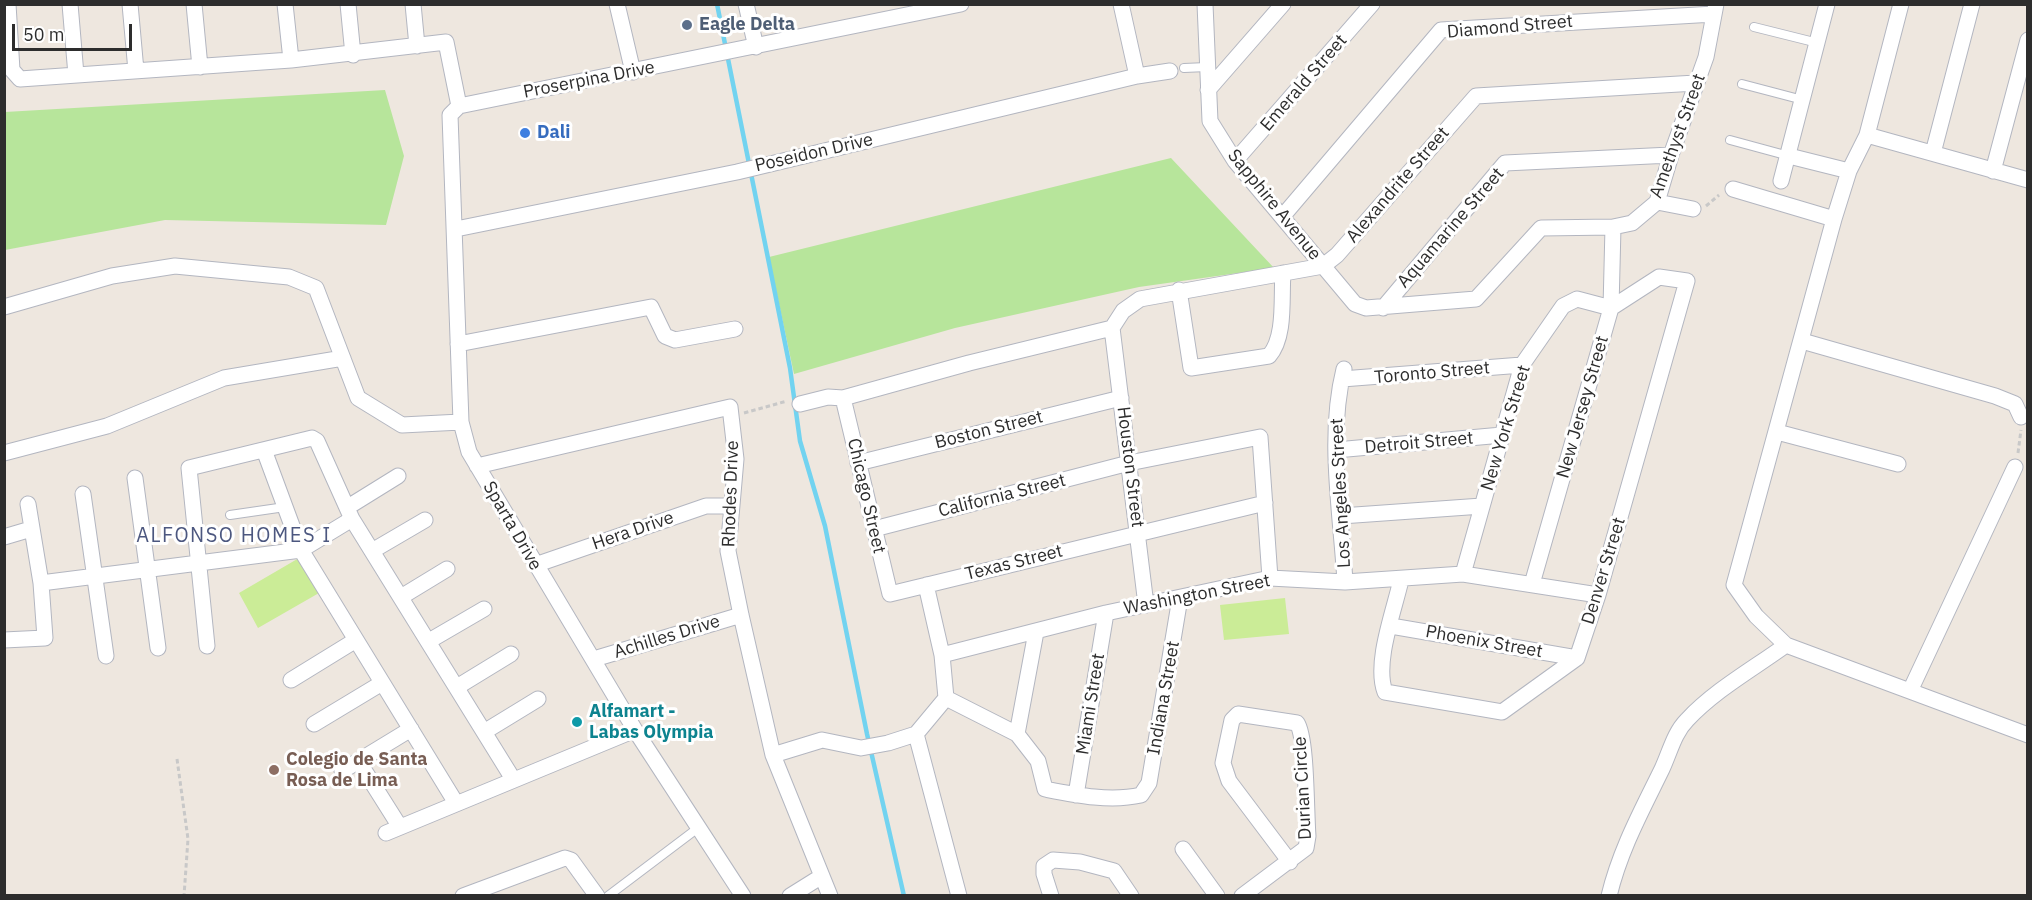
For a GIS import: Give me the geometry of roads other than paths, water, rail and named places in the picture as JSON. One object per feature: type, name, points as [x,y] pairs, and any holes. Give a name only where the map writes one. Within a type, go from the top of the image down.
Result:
[{"type":"street","points":[[8,4],[12,70],[20,79],[353,55],[446,42],[459,106]]},
{"type":"street","points":[[70,4],[76,75]]},
{"type":"street","points":[[130,4],[136,71]]},
{"type":"street","points":[[194,4],[200,67]]},
{"type":"street","points":[[285,4],[291,60]]},
{"type":"street","points":[[348,4],[353,55]]},
{"type":"street","points":[[413,4],[417,46]]},
{"type":"street","points":[[618,4],[633,72]]},
{"type":"street","points":[[746,4],[750,49]]},
{"type":"street","name":"Proserpina Drive","points":[[459,106],[750,49],[961,4]]},
{"type":"street","points":[[1121,4],[1137,76]]},
{"type":"street","name":"Sapphire Avenue","points":[[1205,4],[1210,121],[1235,161],[1323,266]]},
{"type":"street","points":[[1208,90],[1283,4]]},
{"type":"street","name":"Emerald Street","points":[[1235,161],[1372,4]]},
{"type":"street","points":[[1781,181],[1827,4]]},
{"type":"street","points":[[1901,4],[1867,135],[1849,171],[1834,219],[1803,341],[1734,585],[1756,616],[1786,645],[2028,735]]},
{"type":"street","points":[[1933,153],[1972,4]]},
{"type":"street","name":"Amethyst Street","points":[[1323,266],[1354,304],[1383,308],[1476,299],[1541,228],[1613,226],[1632,223],[1657,202],[1706,57],[1715,9]]},
{"type":"street","name":"Diamond Street","points":[[1282,217],[1441,30],[1715,9]]},
{"type":"street","points":[[1993,171],[2028,40]]},
{"type":"street","name":"Poseidon Drive","points":[[456,229],[737,172],[1137,76],[1177,70]]},
{"type":"street","name":"Alexandrite Street","points":[[1323,266],[1337,255],[1476,96],[1696,83]]},
{"type":"street","name":"Sparta Drive","points":[[459,106],[450,115],[456,229],[461,422],[469,452],[635,730],[743,896]]},
{"type":"street","points":[[1867,135],[2028,180]]},
{"type":"street","name":"Aquamarine Street","points":[[1383,308],[1504,164],[1671,155]]},
{"type":"street","points":[[1789,156],[1849,171]]},
{"type":"street","points":[[1733,189],[1834,219]]},
{"type":"street","points":[[1657,202],[1693,209]]},
{"type":"street","name":"New Jersey Street","points":[[1532,584],[1611,308],[1613,226]]},
{"type":"street","points":[[4,307],[112,276],[175,266],[289,277],[316,288],[357,398],[402,425],[461,422]]},
{"type":"street","points":[[796,405],[828,397],[843,398],[969,363],[1112,328],[1123,311],[1140,299],[1179,290],[1323,266]]},
{"type":"street","points":[[1179,290],[1191,368],[1269,356],[1276,348],[1278,337],[1283,273]]},
{"type":"street","name":"Denver Street","points":[[1577,658],[1598,595],[1687,280],[1659,278],[1611,308]]},
{"type":"street","name":"New York Street","points":[[1463,574],[1522,365],[1563,306],[1569,302],[1577,299],[1611,308]]},
{"type":"street","points":[[458,344],[651,307],[665,336],[675,340],[735,329]]},
{"type":"street","name":"Houston Street","points":[[1112,328],[1146,605]]},
{"type":"street","points":[[1803,341],[1995,396],[2015,404],[2020,417]]},
{"type":"street","points":[[4,453],[107,426],[224,378],[343,358]]},
{"type":"street","name":"Toronto Street","points":[[1343,374],[1522,365]]},
{"type":"street","name":"Los Angeles Street","points":[[1343,374],[1338,398],[1336,450],[1345,582]]},
{"type":"street","name":"Chicago Street","points":[[843,398],[890,594]]},
{"type":"street","name":"Boston Street","points":[[858,463],[1121,398]]},
{"type":"street","name":"Rhodes Drive","points":[[477,466],[730,407],[736,459],[728,551],[741,615],[773,755],[830,896]]},
{"type":"street","points":[[1777,432],[1898,464]]},
{"type":"street","name":"Detroit Street","points":[[1336,450],[1502,435]]},
{"type":"street","name":"California Street","points":[[874,529],[1129,463],[1260,437],[1265,503]]},
{"type":"street","points":[[207,646],[189,468],[312,438],[318,441],[350,513],[372,551],[513,778]]},
{"type":"street","points":[[264,450],[301,550],[456,803]]},
{"type":"street","points":[[1910,691],[2014,467]]},
{"type":"street","points":[[41,584],[149,570],[198,561],[301,550],[398,476]]},
{"type":"street","points":[[135,478],[158,648]]},
{"type":"street","points":[[83,494],[106,656]]},
{"type":"street","points":[[1265,503],[1270,578]]},
{"type":"street","name":"Texas Street","points":[[890,594],[1265,503]]},
{"type":"street","points":[[4,640],[45,638],[41,584],[28,504]]},
{"type":"street","name":"Hera Drive","points":[[535,565],[706,506],[732,506]]},
{"type":"street","points":[[1341,516],[1482,506]]},
{"type":"street","points":[[372,551],[424,520]]},
{"type":"street","points":[[4,537],[31,529]]},
{"type":"street","points":[[401,597],[447,568]]},
{"type":"street","name":"Washington Street","points":[[942,655],[1106,613],[1270,578],[1345,582],[1463,574],[1598,595]]},
{"type":"street","points":[[1401,580],[1384,647],[1381,681],[1385,692],[1502,712],[1577,658]]},
{"type":"street","points":[[773,755],[822,741],[861,748],[888,743],[916,734],[932,718],[946,698],[942,655],[926,585]]},
{"type":"street","name":"Indiana Street","points":[[1076,795],[1125,799],[1141,795],[1149,783],[1180,598]]},
{"type":"street","points":[[429,641],[484,609]]},
{"type":"street","name":"Miami Street","points":[[1076,795],[1106,613]]},
{"type":"street","name":"Achilles Drive","points":[[594,658],[741,615]]},
{"type":"street","name":"Phoenix Street","points":[[1391,626],[1577,658]]},
{"type":"street","points":[[1017,734],[1036,632]]},
{"type":"street","points":[[291,680],[356,640]]},
{"type":"street","points":[[1609,896],[1631,830],[1643,809],[1677,733],[1686,721],[1710,699],[1786,645]]},
{"type":"street","points":[[457,687],[511,654]]},
{"type":"street","points":[[314,724],[382,683]]},
{"type":"street","points":[[946,698],[1017,734],[1038,761],[1045,789],[1076,795]]},
{"type":"street","points":[[484,732],[538,699]]},
{"type":"street","name":"Durian Circle","points":[[1242,896],[1290,862],[1306,848],[1308,836],[1301,732],[1297,723],[1238,714],[1232,720],[1223,764],[1235,790],[1290,862]]},
{"type":"street","points":[[342,771],[411,729]]},
{"type":"street","points":[[359,762],[393,830],[513,778],[635,730]]},
{"type":"street","points":[[916,734],[958,896]]},
{"type":"street","points":[[1183,849],[1217,896]]},
{"type":"street","points":[[463,896],[565,858],[571,860],[597,896]]},
{"type":"street","points":[[1051,896],[1044,874],[1044,866],[1053,860],[1080,862],[1114,871],[1131,896]]},
{"type":"street","points":[[790,896],[822,876]]},
{"type":"lane","points":[[1754,27],[1818,43]]},
{"type":"lane","points":[[1177,70],[1207,66]]},
{"type":"lane","points":[[1742,84],[1803,100]]},
{"type":"lane","points":[[1730,140],[1789,156]]},
{"type":"lane","points":[[230,515],[285,507]]},
{"type":"lane","points":[[608,896],[698,828]]},
{"type":"waterway","points":[[717,4],[790,368],[800,441],[825,526],[867,734],[904,896]]},
{"type":"place","name":"Eagle Delta","points":[[687,25]]},
{"type":"place","name":"Dali","points":[[525,133]]},
{"type":"place","name":"Alfamart - Labas Olympia","points":[[577,722]]},
{"type":"place","name":"Colegio de Santa Rosa de Lima","points":[[274,770]]},
{"type":"district","name":"ALFONSO HOMES I","points":[[234,536]]}]
